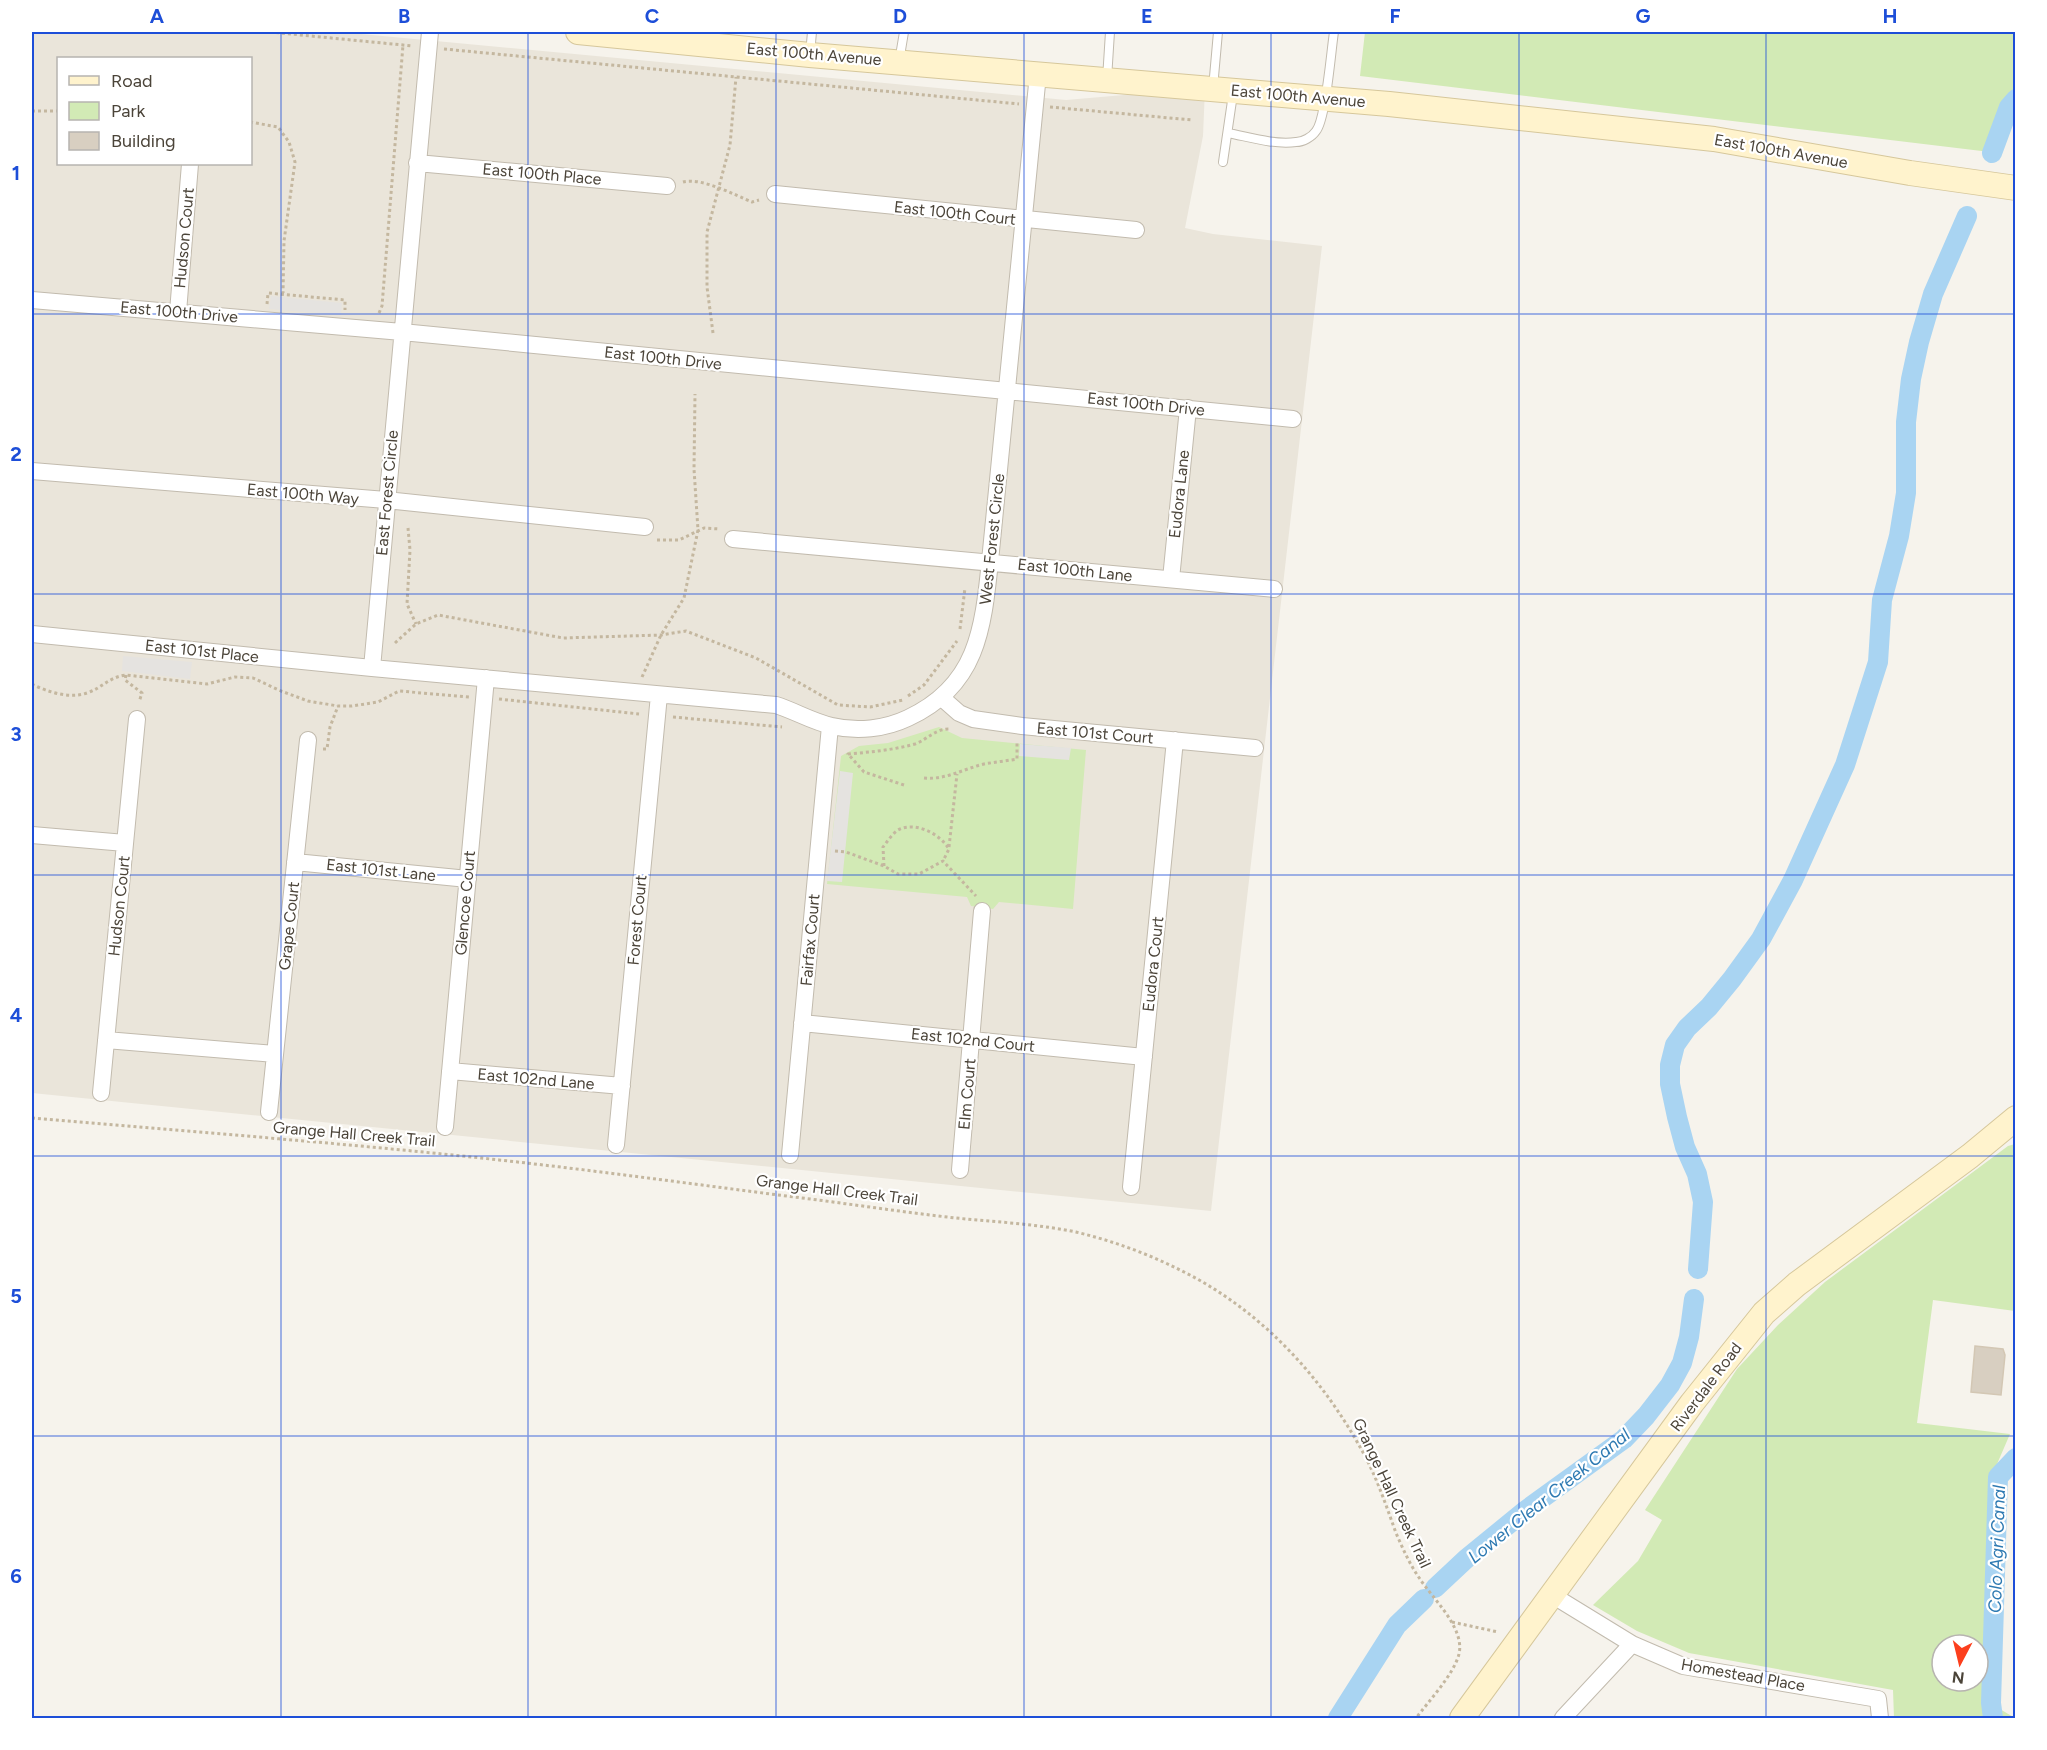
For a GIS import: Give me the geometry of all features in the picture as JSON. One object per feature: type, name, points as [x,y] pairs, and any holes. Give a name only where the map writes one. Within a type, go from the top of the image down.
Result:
[{"type":"street","name":"East 100th Avenue","points":[[578,32],[811,43],[899,62],[1223,89],[1727,141],[1910,173],[2016,188]]},
{"type":"street","name":"East Forest Circle","points":[[372,668],[430,39]]},
{"type":"street","name":"West Forest Circle","points":[[659,695],[776,705],[830,726],[855,728],[887,726],[927,709],[951,690],[960,677],[979,635],[985,613],[1038,74]]},
{"type":"street","name":"East 100th Place","points":[[417,162],[667,186]]},
{"type":"street","name":"Hudson Court","points":[[178,312],[190,165]]},
{"type":"street","name":"East 100th Court","points":[[775,194],[1136,230]]},
{"type":"street","name":"East 100th Drive","points":[[32,300],[402,332],[1293,419]]},
{"type":"street","name":"Eudora Lane","points":[[1171,579],[1188,408]]},
{"type":"street","name":"East 100th Way","points":[[32,471],[386,501],[645,527]]},
{"type":"street","name":"East 100th Lane","points":[[734,538],[1274,589]]},
{"type":"street","name":"East 101st Place","points":[[32,634],[372,668]]},
{"type":"street","points":[[372,668],[659,695]]},
{"type":"street","name":"Glencoe Court","points":[[445,1127],[486,678]]},
{"type":"street","name":"Forest Court","points":[[616,1145],[659,695]]},
{"type":"street","name":"East 101st Court","points":[[942,698],[959,713],[974,719],[1022,726],[1255,748]]},
{"type":"street","name":"Hudson Court","points":[[101,1093],[137,719]]},
{"type":"street","name":"Fairfax Court","points":[[790,1155],[830,726]]},
{"type":"street","name":"Eudora Court","points":[[1131,1187],[1175,740]]},
{"type":"street","name":"Grape Court","points":[[269,1112],[308,744]]},
{"type":"street","points":[[32,835],[125,843]]},
{"type":"street","name":"East 101st Lane","points":[[295,862],[468,879]]},
{"type":"street","name":"Elm Court","points":[[960,1170],[982,911]]},
{"type":"street","name":"East 102nd Court","points":[[802,1023],[1144,1058]]},
{"type":"street","points":[[106,1040],[275,1054]]},
{"type":"street","name":"East 102nd Lane","points":[[450,1071],[622,1086]]},
{"type":"street","name":"Riverdale Road","points":[[1462,1719],[1692,1403],[1764,1313],[1797,1284],[2016,1118]]},
{"type":"street","name":"Homestead Place","points":[[1552,1594],[1632,1644],[1683,1666],[1878,1698],[1880,1719]]},
{"type":"street","points":[[1563,1719],[1632,1644]]},
{"type":"lane","points":[[899,62],[904,32]]},
{"type":"lane","points":[[1107,80],[1110,32]]},
{"type":"lane","points":[[1218,32],[1228,133],[1223,162]]},
{"type":"lane","points":[[1228,133],[1279,143],[1298,142],[1309,138],[1316,131],[1323,117],[1334,32]]},
{"type":"path","points":[[270,32],[403,45],[430,39],[736,76],[1191,120]]},
{"type":"path","points":[[378,316],[382,306],[403,45]]},
{"type":"path","points":[[713,333],[707,287],[707,232],[730,145],[736,76]]},
{"type":"path","points":[[32,111],[57,111]]},
{"type":"path","points":[[252,122],[278,127],[290,142],[295,162],[284,241],[283,293]]},
{"type":"path","points":[[667,186],[689,180],[719,188],[752,202],[775,194]]},
{"type":"path","points":[[266,308],[268,293],[283,293],[345,300],[345,314]]},
{"type":"path","points":[[636,692],[661,635],[684,598],[698,530],[694,470],[695,394]]},
{"type":"path","points":[[645,527],[654,540],[679,540],[704,528],[721,530],[734,538]]},
{"type":"path","points":[[408,528],[410,550],[407,604],[416,624]]},
{"type":"path","points":[[395,643],[416,624],[438,615],[563,638],[661,635],[686,631],[756,658],[838,705],[870,707],[902,700],[924,685],[941,664],[960,637],[965,588]]},
{"type":"path","points":[[126,675],[125,680],[142,693],[141,701],[128,710],[127,716],[137,719]]},
{"type":"path","points":[[32,684],[63,695],[87,693],[114,676],[126,675],[207,684],[236,677],[253,678],[281,692],[308,701],[338,706],[378,702],[399,691],[484,698]]},
{"type":"path","points":[[308,744],[327,749],[330,727],[338,706]]},
{"type":"path","points":[[904,785],[864,772],[848,754],[886,750],[918,743],[938,729],[956,731]]},
{"type":"path","points":[[924,778],[935,779],[982,765],[1017,759],[1017,742]]},
{"type":"path","points":[[819,849],[846,852],[884,866],[898,874],[919,874],[943,861],[948,849],[957,774]]},
{"type":"path","points":[[884,866],[883,846],[898,830],[908,827],[921,828],[942,838],[948,849]]},
{"type":"path","points":[[943,861],[975,894],[982,911]]},
{"type":"path","name":"Grange Hall Creek Trail","points":[[32,1118],[483,1158],[1033,1226],[1110,1241],[1183,1271],[1212,1287],[1245,1310],[1284,1345],[1312,1375],[1359,1445],[1378,1483],[1403,1549],[1427,1590],[1456,1632],[1460,1645],[1459,1657],[1453,1668],[1416,1719]]},
{"type":"path","points":[[1450,1622],[1492,1632],[1523,1634]]},
{"type":"shaded area","points":[[32,32],[340,32],[1066,100],[1205,88],[1203,136],[1185,228],[1213,234],[1322,246],[1211,1211],[32,1093]]},
{"type":"shaded area","points":[[271,296],[342,303],[341,315],[269,309]]},
{"type":"shaded area","points":[[123,656],[192,662],[190,679],[122,671]]},
{"type":"shaded area","points":[[1020,744],[1071,748],[1069,760],[1019,756]]},
{"type":"shaded area","points":[[840,771],[853,773],[842,882],[827,881]]},
{"type":"green space","points":[[1365,32],[2015,32],[2015,91],[1990,152],[1360,76]]},
{"type":"green space","points":[[939,727],[962,738],[1086,750],[1073,909],[999,902],[993,909],[971,906],[967,897],[827,884],[841,756],[859,746],[888,743]]},
{"type":"green space","points":[[2015,1144],[2015,1311],[1933,1300],[1917,1423],[2010,1434],[1991,1478],[1985,1633],[1930,1633],[1930,1693],[1983,1693],[1983,1699],[2015,1718],[1894,1718],[1893,1690],[1689,1653],[1637,1631],[1593,1605],[1638,1561],[1662,1520],[1645,1510],[1737,1369],[1778,1325],[1825,1282],[2008,1146]]},
{"type":"building","points":[[1975,1346],[2003,1349],[2005,1355],[2001,1395],[1971,1392]]},
{"type":"waterway","name":"Lower Clear Creek Canal","points":[[1992,153],[2009,107],[2016,99]]},
{"type":"waterway","name":"Lower Clear Creek Canal","points":[[1698,1269],[1703,1202],[1697,1174],[1685,1147],[1670,1084],[1670,1065],[1675,1045],[1687,1028],[1709,1007],[1732,979],[1761,939],[1793,880],[1845,765],[1878,662],[1882,600],[1899,536],[1906,493],[1906,422],[1911,379],[1919,342],[1933,294],[1967,216]]},
{"type":"waterway","name":"Lower Clear Creek Canal","points":[[1435,1588],[1466,1559],[1526,1510],[1624,1439],[1646,1416],[1670,1385],[1682,1363],[1689,1337],[1694,1299]]},
{"type":"waterway","name":"Colo Agri Canal","points":[[1993,1718],[1991,1703],[1998,1477],[2016,1458]]},
{"type":"waterway","name":"Lower Clear Creek Canal","points":[[1338,1718],[1397,1625],[1424,1599]]}]
